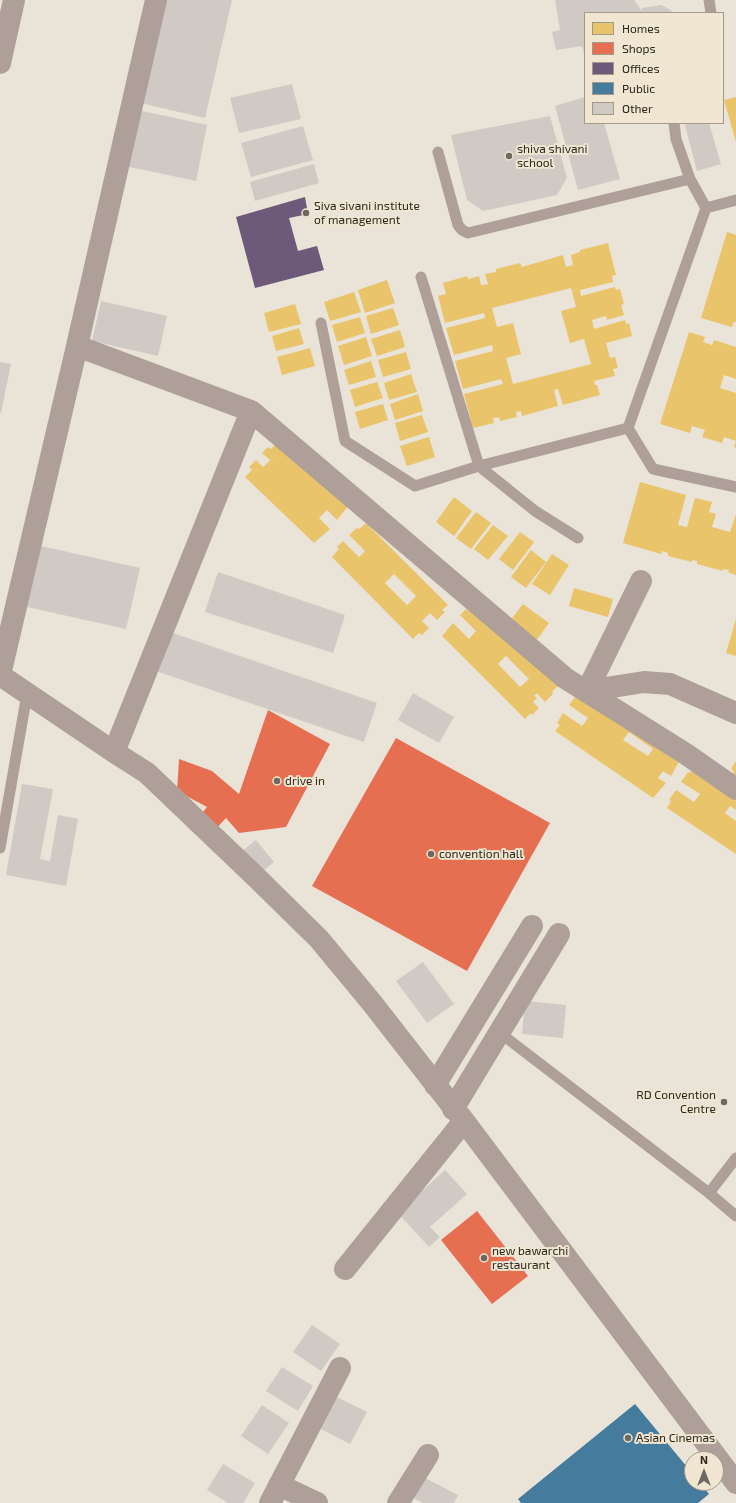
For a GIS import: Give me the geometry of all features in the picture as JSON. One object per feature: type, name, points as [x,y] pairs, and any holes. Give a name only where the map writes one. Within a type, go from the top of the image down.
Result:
[{"type":"street","points":[[0,63],[14,0]]},
{"type":"street","points":[[156,0],[0,675],[114,752],[148,773],[319,939],[372,1003],[458,1115],[736,1483]]},
{"type":"street","points":[[77,346],[251,411],[565,678],[588,691],[686,754],[736,789]]},
{"type":"street","points":[[114,752],[251,411]]},
{"type":"street","points":[[588,691],[641,581]]},
{"type":"street","points":[[588,691],[644,682],[670,684],[736,713]]},
{"type":"street","points":[[435,1085],[532,926]]},
{"type":"street","points":[[344,1269],[458,1115],[500,1033],[559,934]]},
{"type":"street","points":[[317,1503],[275,1494],[340,1368]]},
{"type":"street","points":[[398,1503],[428,1455]]},
{"type":"lane","points":[[709,0],[711,12]]},
{"type":"lane","points":[[628,428],[706,208],[690,179],[676,139],[674,124]]},
{"type":"lane","points":[[438,152],[458,225],[462,230],[468,233],[690,179]]},
{"type":"lane","points":[[706,208],[736,200]]},
{"type":"lane","points":[[421,277],[479,466],[535,511],[578,538]]},
{"type":"lane","points":[[321,323],[345,441],[415,486],[479,466],[628,428]]},
{"type":"lane","points":[[628,428],[653,469],[736,487]]},
{"type":"lane","points":[[0,848],[27,694]]},
{"type":"lane","points":[[500,1033],[709,1193],[736,1216]]},
{"type":"lane","points":[[709,1193],[736,1158]]},
{"type":"building: Homes","points":[[736,97],[736,142],[724,100]]},
{"type":"building: Homes","points":[[727,232],[736,235],[736,322],[734,322],[732,327],[701,318]]},
{"type":"building: Homes","points":[[608,243],[616,275],[612,276],[613,282],[580,290],[581,296],[615,287],[616,290],[620,289],[624,304],[621,305],[624,315],[607,320],[606,316],[592,320],[594,329],[625,320],[626,324],[629,323],[632,336],[606,343],[610,358],[615,357],[618,368],[613,369],[615,376],[594,381],[600,395],[563,405],[558,389],[554,390],[558,406],[522,416],[521,411],[516,412],[517,417],[500,421],[499,417],[493,418],[494,423],[473,428],[464,394],[503,384],[501,379],[463,389],[455,361],[493,351],[492,345],[454,355],[446,328],[485,318],[484,313],[445,323],[438,296],[446,294],[443,283],[467,276],[468,279],[479,276],[481,285],[488,284],[485,274],[496,272],[496,269],[520,263],[522,267],[563,255],[566,267],[573,265],[571,255],[580,252],[580,250]],"holes":[[[571,288],[576,307],[561,311],[570,343],[584,339],[591,364],[513,384],[506,358],[521,354],[513,323],[497,327],[492,308]]]},
{"type":"building: Homes","points":[[387,280],[395,303],[365,313],[358,290]]},
{"type":"building: Homes","points":[[354,292],[361,312],[330,321],[324,302]]},
{"type":"building: Homes","points":[[295,304],[301,324],[269,332],[264,313]]},
{"type":"building: Homes","points":[[393,308],[399,325],[371,334],[366,316]]},
{"type":"building: Homes","points":[[360,317],[365,333],[337,342],[332,325]]},
{"type":"building: Homes","points":[[299,328],[304,344],[276,351],[272,336]]},
{"type":"building: Homes","points":[[400,330],[405,347],[377,356],[371,339]]},
{"type":"building: Homes","points":[[689,332],[705,337],[703,342],[712,345],[714,340],[736,347],[736,379],[724,375],[720,388],[736,393],[736,441],[724,437],[722,443],[702,437],[705,430],[692,426],[690,433],[660,424]]},
{"type":"building: Homes","points":[[366,337],[372,356],[344,365],[338,346]]},
{"type":"building: Homes","points":[[310,348],[315,366],[282,375],[277,357]]},
{"type":"building: Homes","points":[[406,352],[411,369],[383,377],[378,360]]},
{"type":"building: Homes","points":[[371,361],[376,377],[349,385],[344,370]]},
{"type":"building: Homes","points":[[411,374],[417,392],[389,400],[384,383]]},
{"type":"building: Homes","points":[[377,382],[383,398],[355,407],[350,390]]},
{"type":"building: Homes","points":[[418,394],[423,411],[395,420],[390,404]]},
{"type":"building: Homes","points":[[383,404],[388,420],[360,429],[355,412]]},
{"type":"building: Homes","points":[[422,415],[428,432],[400,441],[395,423]]},
{"type":"building: Homes","points":[[429,437],[435,457],[407,466],[400,446]]},
{"type":"building: Homes","points":[[280,440],[349,505],[337,520],[327,510],[319,518],[330,529],[314,543],[245,477],[252,470],[249,467],[256,460],[263,467],[274,457],[270,460],[262,453],[268,447],[271,449]]},
{"type":"building: Homes","points":[[640,482],[686,495],[678,525],[687,527],[695,498],[712,502],[709,512],[716,514],[712,527],[730,532],[736,514],[736,575],[728,572],[729,570],[723,569],[723,571],[697,564],[697,561],[692,560],[692,562],[668,556],[668,553],[662,551],[661,554],[623,543]]},
{"type":"building: Homes","points":[[454,497],[472,511],[454,536],[436,522]]},
{"type":"building: Homes","points":[[476,512],[491,523],[471,549],[456,538]]},
{"type":"building: Homes","points":[[366,523],[448,605],[442,610],[445,612],[437,620],[430,613],[422,621],[429,628],[422,635],[419,633],[413,639],[332,557],[339,549],[337,547],[343,541],[359,557],[365,551],[349,535],[357,528],[359,529]],"holes":[[[394,574],[416,596],[407,605],[385,583]]]},
{"type":"building: Homes","points":[[493,525],[508,536],[488,560],[474,549]]},
{"type":"building: Homes","points":[[520,532],[534,542],[513,570],[499,559]]},
{"type":"building: Homes","points":[[531,550],[546,562],[526,588],[511,577]]},
{"type":"building: Homes","points":[[552,554],[569,565],[550,595],[532,584]]},
{"type":"building: Homes","points":[[574,588],[613,599],[608,617],[569,606]]},
{"type":"building: Homes","points":[[475,603],[558,686],[545,702],[537,693],[534,696],[537,698],[533,702],[539,708],[525,719],[442,636],[453,623],[469,639],[476,631],[460,615],[466,609],[468,611]],"holes":[[[506,656],[529,679],[520,687],[498,664]]]},
{"type":"building: Homes","points":[[523,604],[549,623],[533,645],[507,625]]},
{"type":"building: Homes","points":[[736,619],[736,656],[726,653]]},
{"type":"building: Homes","points":[[583,691],[681,758],[671,776],[663,771],[658,778],[666,783],[653,798],[555,731],[560,725],[557,723],[563,713],[582,726],[588,718],[569,705],[575,697],[578,699]],"holes":[[[629,732],[653,749],[648,756],[623,740]]]},
{"type":"building: Homes","points":[[736,761],[736,784],[729,779],[734,771],[731,769]]},
{"type":"building: Homes","points":[[694,767],[736,794],[736,810],[730,806],[725,813],[736,821],[736,854],[667,808],[671,801],[669,800],[676,790],[694,802],[700,794],[681,782],[688,772],[690,773]]},
{"type":"building: Shops","name":"drive in","points":[[268,710],[330,744],[286,827],[239,833],[226,818],[212,833],[198,818],[207,807],[177,791],[179,759],[212,771],[239,794]]},
{"type":"building: Shops","name":"convention hall","points":[[396,738],[550,823],[467,971],[312,886]]},
{"type":"building: Shops","name":"new bawarchi restaurant","points":[[477,1211],[528,1276],[492,1304],[441,1240]]},
{"type":"building: Offices","points":[[305,197],[308,214],[289,218],[298,251],[317,246],[324,270],[255,288],[236,217]]},
{"type":"building: Public","name":"Asian Cinemas","points":[[635,1404],[684,1463],[684,1491],[707,1491],[709,1494],[698,1503],[521,1503],[518,1499]]},
{"type":"building: Other","points":[[164,0],[232,0],[205,118],[140,103]]},
{"type":"building: Other","points":[[555,0],[634,0],[642,11],[642,8],[661,5],[671,10],[672,12],[584,12],[584,53],[582,46],[556,50],[552,32],[560,30]]},
{"type":"building: Other","points":[[292,84],[301,119],[239,133],[230,98]]},
{"type":"building: Other","points":[[584,97],[584,124],[604,124],[620,179],[578,190],[555,106]]},
{"type":"building: Other","points":[[138,110],[207,125],[196,181],[125,166]]},
{"type":"building: Other","name":"shiva shivani school","points":[[550,116],[567,178],[557,195],[483,211],[467,200],[451,135]]},
{"type":"building: Other","points":[[709,124],[721,164],[697,171],[685,125]]},
{"type":"building: Other","points":[[303,126],[313,160],[251,177],[241,143]]},
{"type":"building: Other","points":[[314,164],[319,183],[255,201],[250,182]]},
{"type":"building: Other","points":[[101,301],[167,316],[158,356],[92,341]]},
{"type":"building: Other","points":[[0,362],[11,364],[1,413],[0,413]]},
{"type":"building: Other","points":[[41,546],[140,568],[126,629],[27,607]]},
{"type":"building: Other","points":[[218,572],[345,615],[333,653],[205,612]]},
{"type":"building: Other","points":[[170,632],[377,703],[364,742],[156,671]]},
{"type":"building: Other","points":[[413,693],[454,717],[439,743],[398,720]]},
{"type":"building: Other","points":[[22,784],[53,789],[40,859],[50,861],[58,815],[78,819],[66,886],[6,875]]},
{"type":"building: Other","points":[[256,840],[274,862],[259,874],[241,852]]},
{"type":"building: Other","points":[[423,962],[454,1004],[427,1023],[396,981]]},
{"type":"building: Other","points":[[525,1001],[566,1005],[563,1038],[522,1034]]},
{"type":"building: Other","points":[[445,1170],[467,1194],[430,1227],[440,1237],[429,1247],[398,1213]]},
{"type":"building: Other","points":[[312,1325],[340,1344],[321,1371],[293,1352]]},
{"type":"building: Other","points":[[282,1367],[313,1386],[298,1411],[266,1391]]},
{"type":"building: Other","points":[[329,1393],[367,1412],[350,1444],[313,1425]]},
{"type":"building: Other","points":[[262,1405],[289,1423],[268,1454],[241,1436]]},
{"type":"building: Other","points":[[223,1464],[255,1483],[243,1503],[228,1503],[207,1490]]},
{"type":"building: Other","points":[[423,1477],[458,1495],[454,1503],[423,1503],[413,1498]]},
{"type":"place","name":"shiva shivani school","points":[[509,156]]},
{"type":"place","name":"Siva sivani institute of management","points":[[306,213]]},
{"type":"place","name":"drive in","points":[[277,781]]},
{"type":"place","name":"convention hall","points":[[431,854]]},
{"type":"place","name":"RD Convention Centre","points":[[724,1102]]},
{"type":"place","name":"new bawarchi restaurant","points":[[484,1258]]},
{"type":"place","name":"Asian Cinemas","points":[[628,1438]]}]
